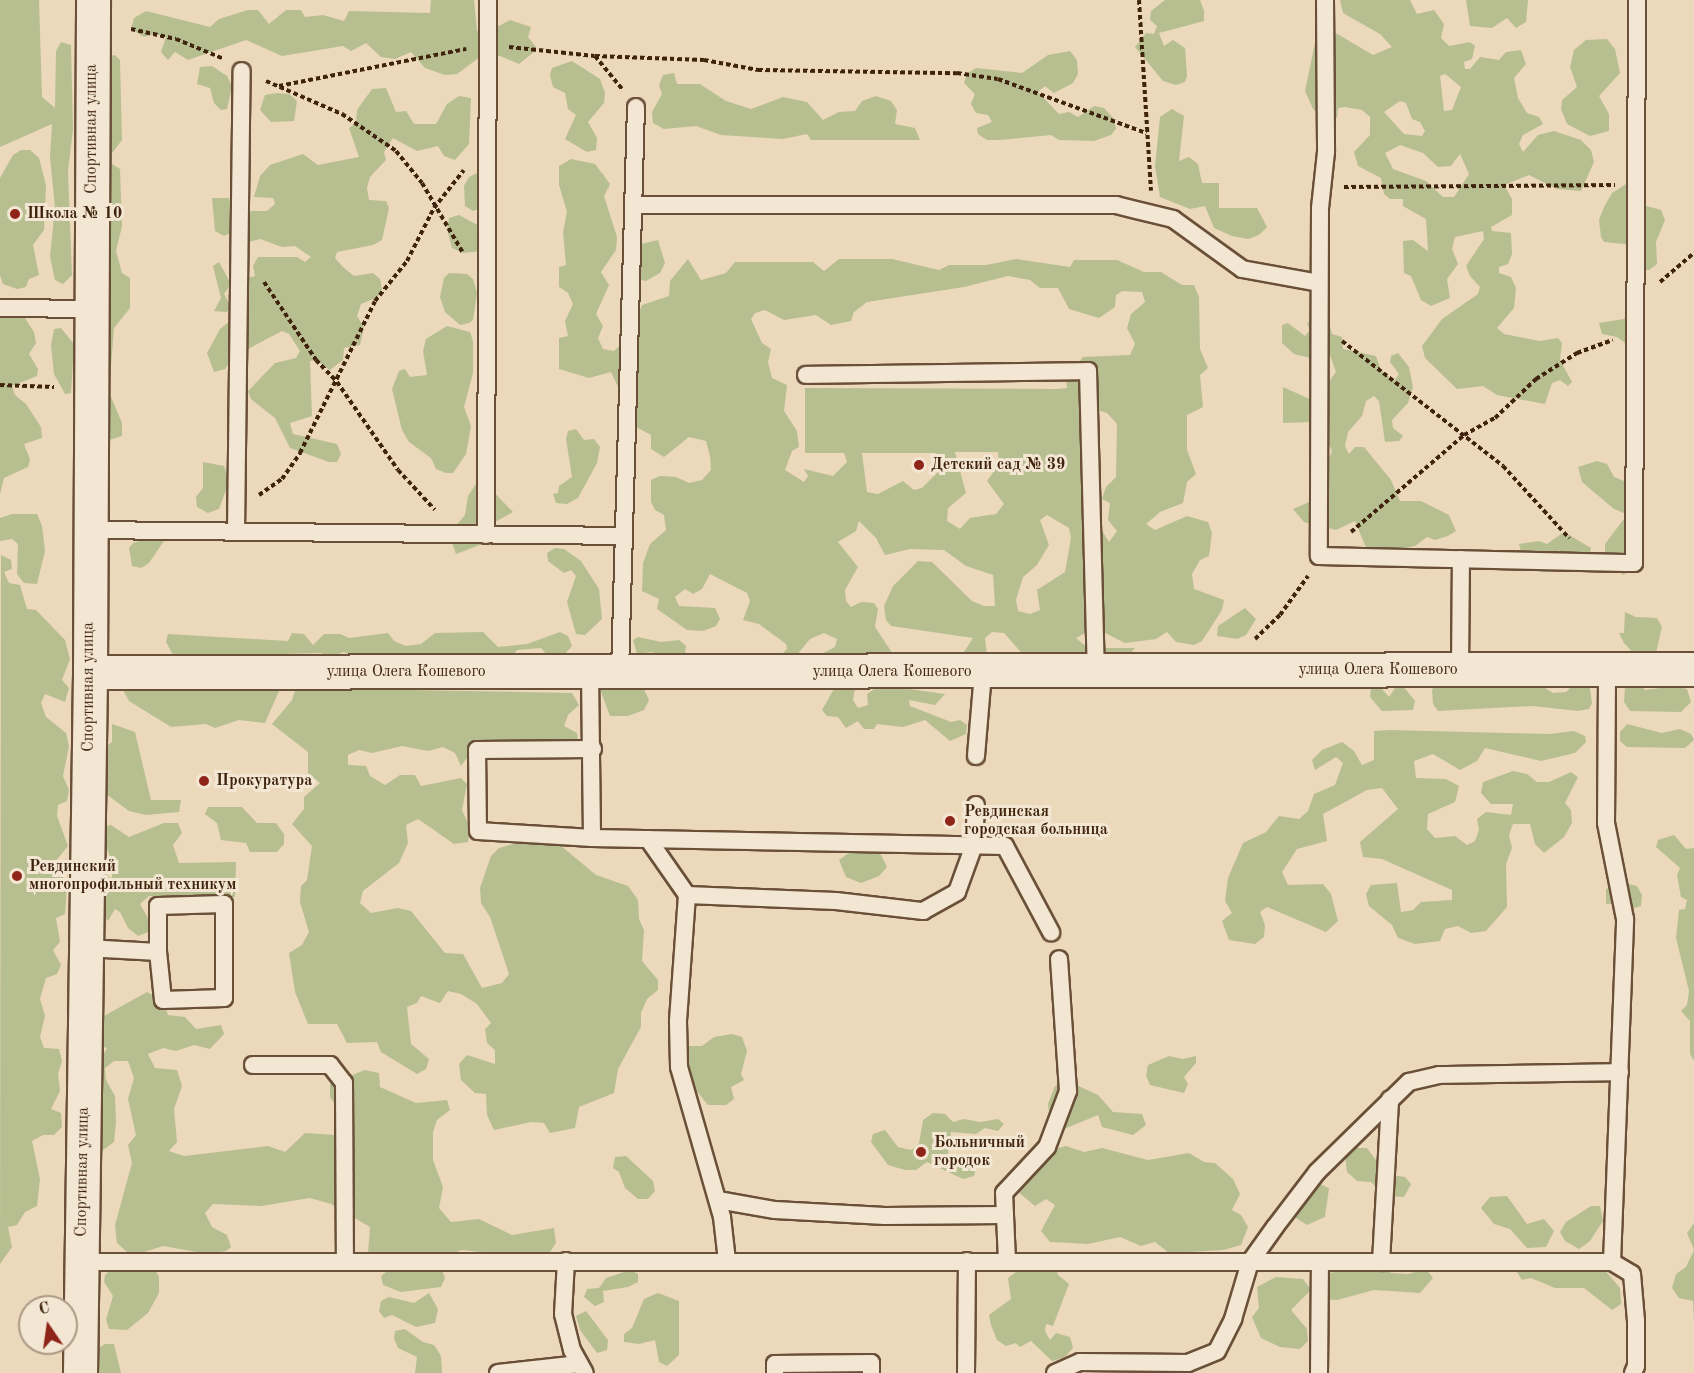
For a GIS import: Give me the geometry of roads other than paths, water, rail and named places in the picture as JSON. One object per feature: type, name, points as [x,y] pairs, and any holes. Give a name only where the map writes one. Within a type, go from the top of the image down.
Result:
[{"type":"street","name":"Спортивная улица","points":[[80,1373],[90,672],[93,0]]},
{"type":"street","name":"улица Олега Кошевого","points":[[90,672],[1096,672],[1694,669]]},
{"type":"lane","points":[[486,535],[488,0]]},
{"type":"lane","points":[[1325,0],[1326,152],[1322,188],[1319,283],[1319,556],[1634,563],[1637,0]]},
{"type":"lane","points":[[236,532],[242,71]]},
{"type":"lane","points":[[592,838],[592,749],[624,536],[636,107]]},
{"type":"lane","points":[[633,205],[1116,205],[1173,219],[1242,269],[1319,283]]},
{"type":"lane","points":[[0,308],[91,309]]},
{"type":"lane","points":[[806,375],[1088,371],[1096,672]]},
{"type":"lane","points":[[90,530],[624,536]]},
{"type":"lane","points":[[1460,670],[1461,559]]},
{"type":"lane","points":[[1607,669],[1606,823],[1625,919],[1612,1262]]},
{"type":"lane","points":[[976,756],[983,672]]},
{"type":"lane","points":[[592,749],[477,750],[478,831],[592,838],[1005,846],[1051,932]]},
{"type":"lane","points":[[687,895],[836,901],[923,911],[957,892],[974,845],[975,806]]},
{"type":"lane","points":[[648,838],[687,895],[679,1002],[680,1067],[718,1200],[728,1261]]},
{"type":"lane","points":[[224,904],[224,998],[164,1000],[158,952],[158,906],[224,904]]},
{"type":"lane","points":[[86,948],[158,952]]},
{"type":"lane","points":[[1007,1262],[1004,1193],[1047,1147],[1068,1091],[1059,959]]},
{"type":"lane","points":[[253,1065],[330,1065],[344,1083],[345,1261]]},
{"type":"lane","points":[[1054,1373],[1080,1362],[1188,1363],[1217,1351],[1233,1318],[1250,1262],[1317,1172],[1409,1082],[1439,1075],[1620,1072]]},
{"type":"lane","points":[[1381,1262],[1390,1099]]},
{"type":"lane","points":[[718,1200],[775,1210],[885,1216],[1005,1215]]},
{"type":"lane","points":[[498,1373],[583,1368],[572,1350],[563,1314],[566,1261]]},
{"type":"lane","points":[[82,1262],[1612,1262],[1632,1274],[1636,1321],[1636,1366],[1633,1373]]},
{"type":"lane","points":[[966,1373],[967,1262]]},
{"type":"lane","points":[[1319,1373],[1320,1262]]},
{"type":"lane","points":[[775,1373],[775,1364],[871,1363],[871,1373]]},
{"type":"place","name":"Школа № 10","points":[[15,214]]},
{"type":"place","name":"Детский сад № 39","points":[[919,465]]},
{"type":"place","name":"Прокуратура","points":[[204,781]]},
{"type":"place","name":"Ревдинская городская больница","points":[[950,821]]},
{"type":"place","name":"Ревдинский многопрофильный техникум","points":[[17,876]]},
{"type":"place","name":"Больничный городок","points":[[921,1152]]}]
